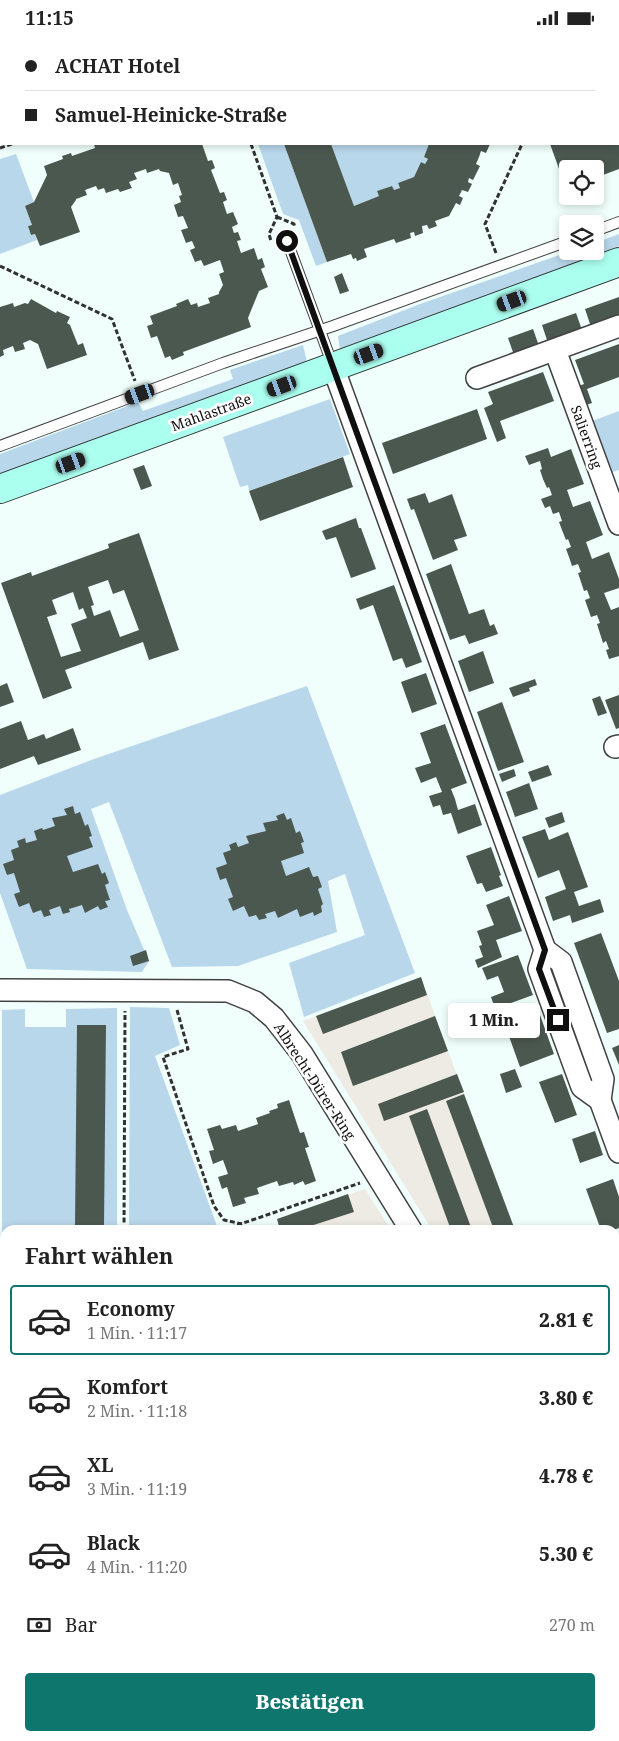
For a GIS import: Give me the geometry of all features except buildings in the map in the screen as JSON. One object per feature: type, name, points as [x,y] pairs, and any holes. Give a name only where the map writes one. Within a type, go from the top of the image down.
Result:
[{"type":"street","name":"Mahlastraße","points":[[0,489],[619,262]]},
{"type":"street","points":[[477,378],[619,326]]},
{"type":"street","name":"Salierring","points":[[555,349],[619,524]]},
{"type":"street","points":[[333,367],[545,950],[539,969],[582,1087],[600,1100],[619,1152]]},
{"type":"street","name":"Albrecht-Dürer-Ring","points":[[0,990],[228,991],[255,1002],[274,1018],[302,1054],[407,1225]]},
{"type":"lane","points":[[604,228],[619,222]]},
{"type":"lane","points":[[287,241],[333,367]]},
{"type":"lane","points":[[0,446],[223,363],[559,244]]},
{"type":"path","points":[[500,265],[485,224],[522,145]]},
{"type":"path","points":[[0,267],[112,319],[135,380]]},
{"type":"path","points":[[124,1225],[125,991]]},
{"type":"path","points":[[171,991],[188,1049],[163,1057],[214,1205],[224,1220],[242,1224]]},
{"type":"path","points":[[239,1225],[377,1177]]},
{"type":"shaded area","points":[[258,145],[284,145],[327,262],[316,266],[299,220],[283,214]]},
{"type":"shaded area","points":[[331,145],[429,145],[424,157],[428,159],[425,164],[421,162],[414,177],[398,183],[400,188],[394,190],[392,186],[378,191],[379,196],[354,206]]},
{"type":"shaded area","points":[[16,154],[34,202],[25,206],[32,225],[28,226],[31,235],[35,234],[37,240],[0,254],[0,159]]},
{"type":"shaded area","points":[[619,234],[619,246],[604,252],[604,240]]},
{"type":"shaded area","points":[[559,255],[559,260],[585,260],[340,351],[338,336],[420,304]]},
{"type":"shaded area","points":[[303,345],[307,362],[0,475],[0,454],[138,402],[143,411],[233,379],[230,370]]},
{"type":"shaded area","points":[[330,399],[350,454],[249,491],[248,485],[240,487],[223,437]]},
{"type":"shaded area","points":[[619,411],[619,470],[610,473],[592,421]]},
{"type":"shaded area","points":[[307,686],[415,973],[304,1017],[289,963],[365,935],[345,874],[328,881],[337,932],[238,966],[172,967],[109,802],[91,809],[127,910],[149,961],[142,972],[27,969],[0,893],[0,795],[94,759]]},
{"type":"shaded area","points":[[421,977],[513,1225],[429,1225],[303,1021]]},
{"type":"shaded area","points":[[130,1007],[169,1008],[180,1045],[155,1056],[217,1225],[129,1225]]},
{"type":"shaded area","points":[[117,1008],[117,1225],[2,1225],[2,1010],[25,1009],[25,1027],[66,1027],[66,1009]]},
{"type":"shaded area","points":[[365,1189],[388,1225],[279,1225],[277,1219]]},
{"type":"route","points":[[287,241],[545,950],[539,969],[558,1020]]}]
